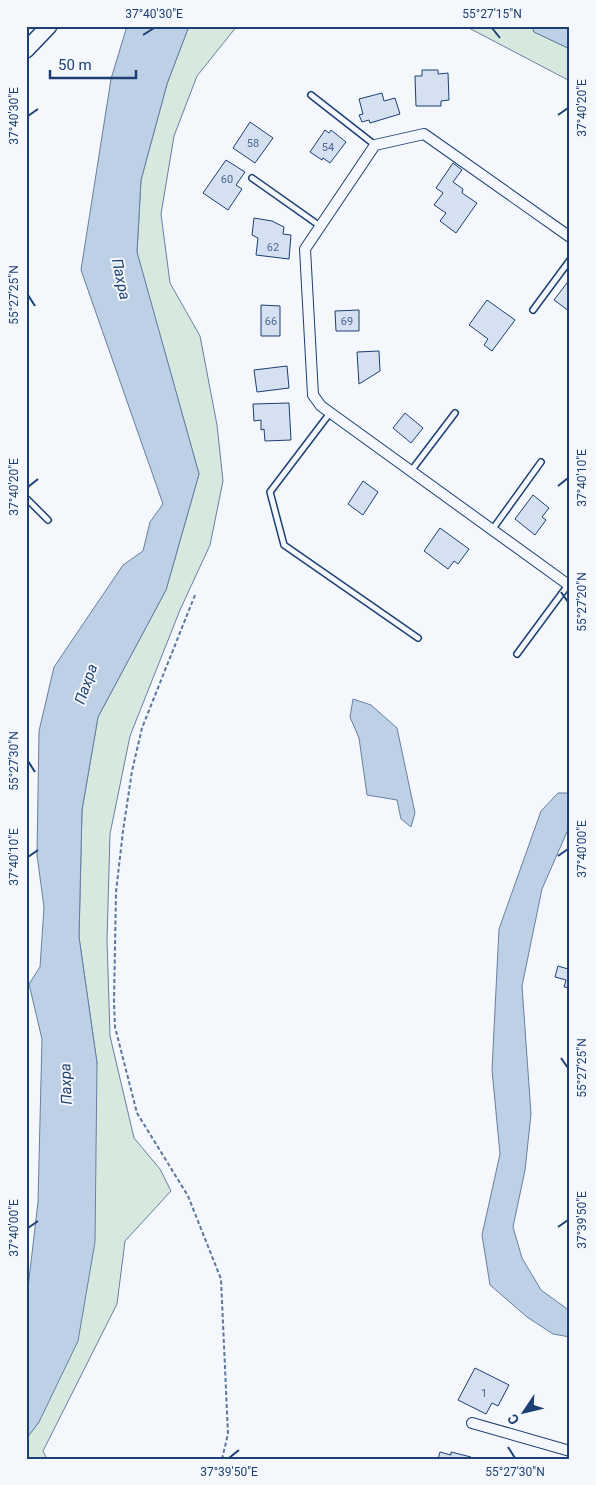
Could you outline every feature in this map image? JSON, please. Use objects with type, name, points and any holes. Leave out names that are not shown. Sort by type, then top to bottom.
[{"type":"main road","points":[[26,50],[49,26]]},
{"type":"street","points":[[569,584],[410,472],[321,406],[313,395],[305,249],[375,145],[424,134],[570,237]]},
{"type":"street","points":[[472,1423],[570,1450]]},
{"type":"lane","points":[[311,95],[375,145]]},
{"type":"lane","points":[[252,178],[320,226]]},
{"type":"lane","points":[[533,310],[570,260]]},
{"type":"lane","points":[[330,413],[270,492],[284,545],[418,638]]},
{"type":"lane","points":[[410,472],[455,414]]},
{"type":"lane","points":[[492,530],[542,462]]},
{"type":"lane","points":[[26,498],[48,520]]},
{"type":"lane","points":[[517,654],[569,584]]},
{"type":"path","points":[[195,595],[142,728],[132,771],[122,831],[116,892],[114,1002],[115,1027],[137,1113],[188,1196],[221,1279],[228,1434],[222,1459]]},
{"type":"shaded area","points":[[189,26],[237,26],[197,76],[174,136],[161,214],[170,283],[200,336],[217,425],[223,481],[210,545],[180,610],[130,736],[110,834],[107,940],[110,1036],[134,1138],[160,1169],[171,1191],[125,1241],[117,1304],[43,1451],[47,1459],[26,1459],[26,1439],[39,1422],[97,1063],[79,937],[82,810],[98,717],[166,590],[199,474],[137,253],[141,180],[167,84]]},
{"type":"shaded area","points":[[465,26],[532,26],[534,32],[570,49],[570,81]]},
{"type":"water","name":"Пахра","points":[[127,26],[189,26],[167,84],[141,180],[137,252],[199,474],[166,590],[98,717],[82,810],[79,937],[97,1063],[95,1242],[78,1341],[39,1422],[26,1439],[26,1305],[38,1202],[42,1039],[29,984],[40,967],[44,907],[37,855],[39,731],[54,667],[123,565],[143,551],[150,522],[163,504],[81,270],[111,79]]},
{"type":"water","points":[[532,26],[564,26],[570,30],[570,49],[534,32]]},
{"type":"water","points":[[353,699],[371,705],[397,728],[415,813],[411,827],[401,819],[397,800],[367,795],[359,738],[350,717]]},
{"type":"water","points":[[558,793],[570,793],[570,825],[542,889],[522,986],[531,1114],[525,1170],[513,1227],[522,1258],[541,1290],[570,1311],[570,1337],[553,1334],[527,1317],[490,1285],[482,1235],[500,1154],[492,1070],[499,929],[541,811]]},
{"type":"building","points":[[422,70],[438,70],[438,74],[448,73],[449,100],[441,101],[441,106],[416,106],[415,76],[422,76]]},
{"type":"building","points":[[382,93],[384,101],[395,98],[400,114],[370,123],[369,120],[362,122],[359,115],[363,114],[359,99]]},
{"type":"building","points":[[250,122],[273,138],[255,163],[233,148]]},
{"type":"building","points":[[325,130],[329,133],[331,130],[346,142],[330,163],[310,152]]},
{"type":"building","points":[[226,160],[245,172],[236,185],[242,189],[228,210],[203,193]]},
{"type":"building","points":[[453,163],[462,170],[453,182],[463,189],[462,193],[477,203],[456,233],[440,221],[446,213],[434,205],[443,193],[436,188]]},
{"type":"building","points":[[254,218],[272,221],[284,227],[283,234],[291,235],[289,259],[256,255],[258,238],[252,235]]},
{"type":"building","points":[[570,279],[570,316],[567,314],[569,311],[554,300]]},
{"type":"building","points":[[487,300],[515,320],[492,351],[484,345],[488,339],[469,325]]},
{"type":"building","points":[[261,305],[280,306],[280,336],[261,336]]},
{"type":"building","points":[[359,310],[359,331],[336,331],[335,311]]},
{"type":"building","points":[[379,351],[380,371],[359,384],[357,352]]},
{"type":"building","points":[[287,366],[289,388],[257,392],[254,370]]},
{"type":"building","points":[[289,403],[291,440],[265,441],[264,429],[261,430],[261,420],[254,421],[253,404]]},
{"type":"building","points":[[405,413],[423,428],[411,443],[393,428]]},
{"type":"building","points":[[363,481],[378,492],[363,515],[348,504]]},
{"type":"building","points":[[533,495],[549,508],[542,517],[546,520],[535,535],[515,519]]},
{"type":"building","points":[[440,528],[469,549],[458,564],[454,561],[448,569],[424,551]]},
{"type":"building","points":[[570,963],[570,988],[564,987],[566,980],[555,977],[558,966],[568,969]]},
{"type":"building","points":[[475,1368],[509,1385],[498,1406],[492,1403],[486,1414],[458,1400]]},
{"type":"building","points":[[440,1452],[451,1455],[451,1452],[471,1457],[471,1459],[438,1459]]}]
